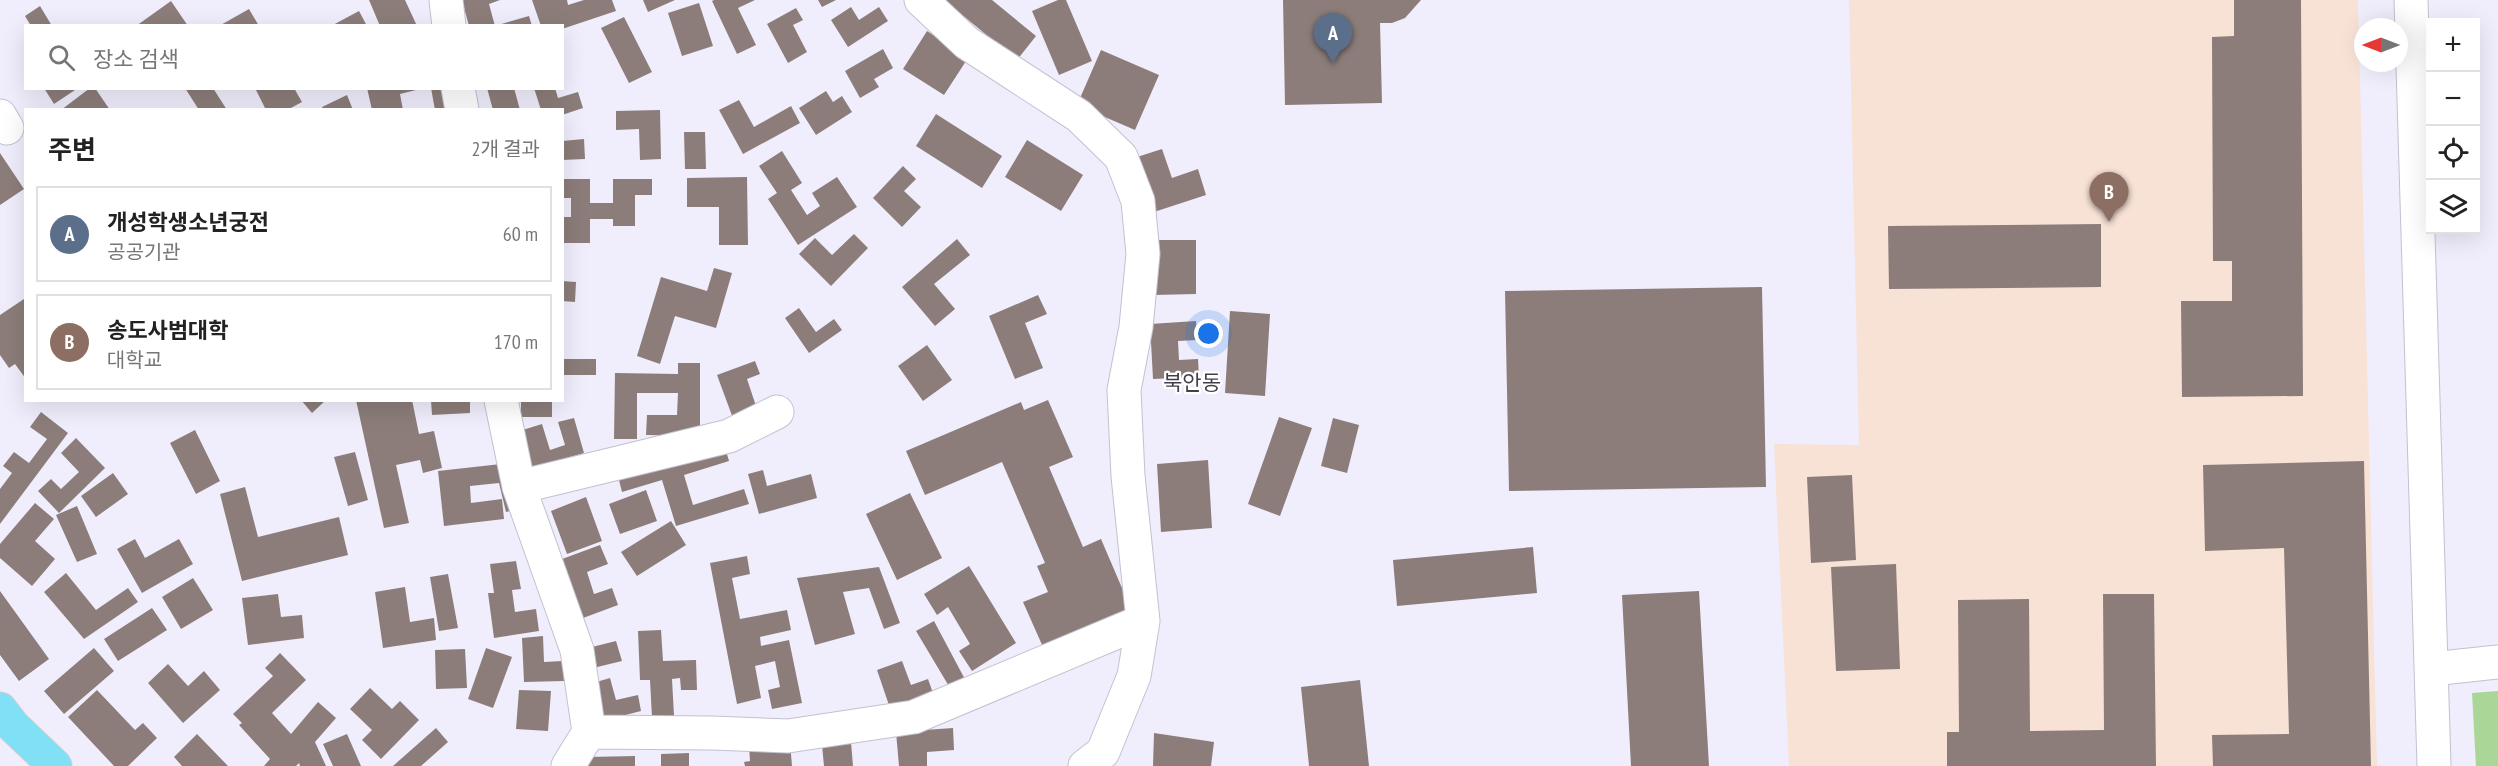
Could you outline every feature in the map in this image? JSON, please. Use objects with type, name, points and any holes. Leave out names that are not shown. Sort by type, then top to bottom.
[{"type":"main road","points":[[4,725],[55,766]]},
{"type":"street","points":[[446,0],[449,24]]},
{"type":"street","points":[[921,0],[967,43],[1079,116],[1121,157],[1138,201],[1143,254],[1136,327],[1124,390],[1128,476],[1143,621],[1134,676],[1104,752],[1084,766]]},
{"type":"street","points":[[2411,0],[2434,766]]},
{"type":"street","points":[[458,90],[462,108]]},
{"type":"street","points":[[501,402],[519,487],[577,650],[589,732],[568,766]]},
{"type":"street","points":[[519,487],[729,436],[777,412]]},
{"type":"street","points":[[589,732],[788,736],[914,717],[1143,621]]},
{"type":"street","points":[[2432,669],[2498,662]]},
{"type":"shaded area","points":[[1849,0],[2358,0],[2358,18],[2354,18],[2354,72],[2360,72],[2377,766],[1789,766],[1774,444],[1859,445]]},
{"type":"green space","points":[[2498,691],[2498,766],[2476,766],[2472,693]]},
{"type":"building","points":[[369,0],[405,0],[416,24],[379,24]]},
{"type":"building","points":[[462,0],[500,0],[489,4],[494,24],[468,24]]},
{"type":"building","points":[[532,0],[567,0],[568,5],[584,0],[612,0],[616,11],[564,28],[564,24],[540,24]]},
{"type":"building","points":[[643,0],[675,0],[648,12]]},
{"type":"building","points":[[755,0],[738,8],[756,45],[737,54],[712,1]]},
{"type":"building","points":[[818,0],[836,0],[822,7]]},
{"type":"building","points":[[944,0],[992,0],[1036,36],[1017,60]]},
{"type":"building","points":[[1058,0],[1066,0],[1092,61],[1059,75],[1032,11]]},
{"type":"building","points":[[1283,0],[1421,0],[1405,18],[1392,23],[1380,23],[1382,103],[1285,105]]},
{"type":"building","points":[[2234,0],[2301,0],[2303,396],[2182,397],[2181,301],[2232,301],[2232,261],[2213,261],[2212,37],[2234,36]]},
{"type":"building","points":[[171,1],[187,24],[139,24]]},
{"type":"building","points":[[699,3],[713,46],[682,56],[668,13]]},
{"type":"building","points":[[40,6],[51,24],[30,24],[25,16]]},
{"type":"building","points":[[851,7],[859,20],[879,7],[888,21],[848,47],[831,20]]},
{"type":"building","points":[[796,8],[803,20],[793,25],[807,52],[788,63],[767,24]]},
{"type":"building","points":[[249,9],[258,24],[223,24]]},
{"type":"building","points":[[359,11],[366,24],[335,24]]},
{"type":"building","points":[[529,16],[531,24],[501,24]]},
{"type":"building","points":[[624,17],[652,72],[629,83],[601,28]]},
{"type":"building","points":[[927,31],[968,58],[944,95],[903,69]]},
{"type":"building","points":[[883,49],[893,68],[874,79],[879,87],[860,98],[845,71]]},
{"type":"building","points":[[1101,50],[1159,75],[1135,130],[1077,105]]},
{"type":"building","points":[[45,90],[75,90],[54,104]]},
{"type":"building","points":[[87,90],[96,90],[109,108],[64,108]]},
{"type":"building","points":[[186,90],[214,90],[226,108],[198,108]]},
{"type":"building","points":[[256,90],[295,90],[302,102],[291,108],[265,108]]},
{"type":"building","points":[[367,90],[416,90],[400,94],[403,108],[372,108]]},
{"type":"building","points":[[431,90],[447,90],[452,108],[435,108]]},
{"type":"building","points":[[488,90],[515,90],[519,108],[492,108]]},
{"type":"building","points":[[535,90],[556,90],[558,98],[578,92],[583,108],[564,114],[564,108],[540,108]]},
{"type":"building","points":[[826,91],[833,102],[842,96],[852,112],[816,135],[799,108]]},
{"type":"building","points":[[347,95],[352,108],[322,108]]},
{"type":"building","points":[[739,100],[754,127],[791,106],[800,123],[743,154],[719,110]]},
{"type":"building","points":[[660,110],[661,159],[640,160],[639,129],[616,130],[616,111]]},
{"type":"building","points":[[936,114],[1002,156],[982,188],[916,146]]},
{"type":"building","points":[[684,132],[705,132],[706,169],[685,169]]},
{"type":"building","points":[[584,139],[585,159],[564,160],[564,141]]},
{"type":"building","points":[[1027,140],[1083,175],[1061,211],[1005,177]]},
{"type":"building","points":[[1162,149],[1172,178],[1198,169],[1206,195],[1154,212],[1137,157]]},
{"type":"building","points":[[782,151],[802,183],[791,190],[807,215],[820,206],[812,193],[837,177],[857,207],[798,245],[768,199],[777,193],[759,166]]},
{"type":"building","points":[[0,153],[24,189],[0,205]]},
{"type":"building","points":[[903,166],[916,179],[904,191],[921,207],[902,227],[873,198]]},
{"type":"building","points":[[747,177],[748,245],[719,245],[719,207],[687,207],[687,178]]},
{"type":"building","points":[[564,179],[590,179],[590,203],[613,203],[613,179],[652,179],[652,195],[635,195],[635,226],[613,226],[613,219],[590,219],[590,243],[564,243],[564,217],[571,217],[571,198],[564,198]]},
{"type":"building","points":[[2101,224],[2101,287],[1889,289],[1888,226]]},
{"type":"building","points":[[854,234],[868,248],[831,286],[799,254],[815,238],[832,255]]},
{"type":"building","points":[[957,239],[970,255],[934,284],[955,309],[935,326],[902,287]]},
{"type":"building","points":[[1153,240],[1196,240],[1196,294],[1154,295]]},
{"type":"building","points":[[714,268],[732,273],[716,328],[675,316],[660,364],[637,356],[661,277],[707,291]]},
{"type":"building","points":[[564,281],[576,282],[575,302],[564,301]]},
{"type":"building","points":[[1762,287],[1766,487],[1509,491],[1505,291]]},
{"type":"building","points":[[1038,295],[1047,314],[1025,323],[1043,368],[1015,379],[989,316]]},
{"type":"building","points":[[24,299],[24,376],[15,364],[9,368],[0,355],[0,315]]},
{"type":"building","points":[[799,308],[816,332],[834,319],[842,330],[809,353],[785,318]]},
{"type":"building","points":[[1230,311],[1270,314],[1265,396],[1225,393]]},
{"type":"building","points":[[1196,321],[1197,340],[1178,341],[1179,360],[1198,359],[1199,377],[1153,379],[1150,324]]},
{"type":"building","points":[[927,345],[952,380],[923,401],[898,366]]},
{"type":"building","points":[[564,359],[596,359],[596,375],[564,375]]},
{"type":"building","points":[[755,361],[760,374],[747,379],[758,412],[734,421],[717,375]]},
{"type":"building","points":[[678,363],[700,363],[700,436],[646,435],[647,415],[677,415],[678,393],[637,393],[637,439],[614,439],[615,373],[678,374]]},
{"type":"building","points":[[1048,400],[1073,457],[1049,467],[1083,547],[1101,539],[1131,609],[1043,647],[1023,602],[1048,592],[1037,566],[1045,563],[1002,462],[925,495],[906,451],[1021,402],[1024,410]]},
{"type":"building","points":[[303,402],[324,402],[312,413]]},
{"type":"building","points":[[356,402],[412,402],[419,434],[434,431],[442,468],[423,473],[420,460],[396,465],[409,523],[384,528]]},
{"type":"building","points":[[431,402],[470,402],[470,413],[432,415]]},
{"type":"building","points":[[521,402],[552,402],[552,417],[521,417]]},
{"type":"building","points":[[41,412],[68,433],[0,524],[0,489],[12,473],[3,466],[14,452],[29,463],[47,439],[30,427]]},
{"type":"building","points":[[1279,417],[1312,428],[1280,516],[1248,504]]},
{"type":"building","points":[[574,418],[584,453],[554,462],[529,476],[516,432],[542,424],[550,450],[565,445],[558,422]]},
{"type":"building","points":[[1333,418],[1359,425],[1347,473],[1321,466]]},
{"type":"building","points":[[195,430],[220,481],[196,494],[170,443]]},
{"type":"building","points":[[76,438],[105,468],[59,513],[38,491],[51,479],[61,489],[79,472],[61,453]]},
{"type":"building","points":[[724,444],[729,461],[684,475],[693,505],[744,489],[749,504],[676,526],[662,480],[622,492],[618,476]]},
{"type":"building","points":[[355,452],[368,500],[348,506],[334,457]]},
{"type":"building","points":[[1208,460],[1212,528],[1161,532],[1157,464]]},
{"type":"building","points":[[2364,461],[2371,766],[2213,766],[2212,735],[2289,734],[2284,548],[2205,551],[2203,465]]},
{"type":"building","points":[[510,463],[521,508],[506,512],[499,483],[470,486],[471,503],[502,499],[504,519],[444,526],[438,471]]},
{"type":"building","points":[[763,470],[767,486],[811,474],[817,498],[759,514],[748,474]]},
{"type":"building","points":[[113,473],[128,494],[96,517],[81,496]]},
{"type":"building","points":[[1852,475],[1856,560],[1811,563],[1807,477]]},
{"type":"building","points":[[245,487],[258,537],[339,517],[348,555],[242,581],[220,494]]},
{"type":"building","points":[[646,490],[657,521],[620,534],[609,504]]},
{"type":"building","points":[[910,493],[942,558],[897,580],[866,514]]},
{"type":"building","points":[[586,497],[602,541],[567,554],[551,511]]},
{"type":"building","points":[[35,503],[54,519],[35,541],[55,559],[32,586],[0,558],[0,544]]},
{"type":"building","points":[[77,506],[97,554],[77,562],[56,515]]},
{"type":"building","points":[[671,521],[686,545],[637,576],[621,552]]},
{"type":"building","points":[[135,539],[145,558],[179,539],[193,564],[142,593],[117,549]]},
{"type":"building","points":[[600,545],[608,564],[587,572],[594,594],[612,588],[618,605],[575,621],[554,562]]},
{"type":"building","points":[[1533,547],[1537,593],[1397,606],[1393,560]]},
{"type":"building","points":[[747,556],[750,574],[732,578],[740,619],[787,610],[791,630],[760,637],[761,646],[789,640],[802,703],[772,709],[768,690],[780,687],[775,661],[755,666],[761,698],[737,704],[710,563]]},
{"type":"building","points":[[516,561],[521,589],[512,590],[515,612],[536,609],[539,631],[494,638],[488,593],[494,593],[490,564]]},
{"type":"building","points":[[1896,564],[1900,669],[1836,671],[1831,567]]},
{"type":"building","points":[[969,566],[1016,643],[972,671],[959,651],[970,644],[948,607],[937,615],[924,594]]},
{"type":"building","points":[[879,567],[900,623],[884,629],[869,588],[843,592],[855,634],[815,645],[797,578]]},
{"type":"building","points":[[66,573],[96,610],[128,588],[138,602],[84,639],[44,592]]},
{"type":"building","points":[[448,574],[458,628],[439,631],[430,577]]},
{"type":"building","points":[[193,578],[213,610],[181,629],[162,597]]},
{"type":"building","points":[[405,587],[410,622],[434,618],[436,640],[383,648],[375,592]]},
{"type":"building","points":[[0,591],[49,659],[19,681],[0,655]]},
{"type":"building","points":[[1699,591],[1709,766],[1631,766],[1622,595]]},
{"type":"building","points":[[278,594],[281,617],[302,615],[304,638],[248,645],[242,598]]},
{"type":"building","points":[[2103,594],[2154,594],[2156,766],[1947,766],[1947,732],[1959,732],[1958,600],[2029,599],[2030,731],[2104,730]]},
{"type":"building","points":[[152,608],[167,630],[118,661],[104,639]]},
{"type":"building","points":[[934,621],[968,685],[953,693],[916,631]]},
{"type":"building","points":[[661,630],[663,661],[696,660],[697,690],[681,690],[680,678],[672,679],[674,716],[652,718],[650,680],[640,680],[638,631]]},
{"type":"building","points":[[543,636],[544,662],[563,661],[564,681],[524,682],[522,638]]},
{"type":"building","points":[[616,641],[622,661],[589,669],[584,649]]},
{"type":"building","points":[[94,648],[114,671],[64,714],[44,691]]},
{"type":"building","points":[[486,648],[512,657],[493,708],[468,699]]},
{"type":"building","points":[[465,649],[467,688],[436,689],[435,650]]},
{"type":"building","points":[[280,653],[306,680],[272,713],[291,734],[318,702],[336,718],[315,742],[326,766],[300,766],[299,763],[296,766],[264,766],[270,759],[239,725],[242,723],[233,714],[273,676],[265,668]]},
{"type":"building","points":[[902,661],[911,685],[928,679],[934,696],[891,711],[877,670]]},
{"type":"building","points":[[168,664],[188,686],[204,671],[220,690],[183,723],[148,683]]},
{"type":"building","points":[[610,678],[616,700],[638,695],[641,711],[602,721],[593,683]]},
{"type":"building","points":[[1360,680],[1369,766],[1309,766],[1301,687]]},
{"type":"building","points":[[370,688],[392,709],[400,701],[419,720],[381,759],[362,740],[372,730],[350,709]]},
{"type":"building","points":[[97,690],[135,730],[143,723],[157,738],[128,766],[114,766],[68,717]]},
{"type":"building","points":[[519,690],[551,691],[548,731],[516,729]]},
{"type":"building","points":[[436,728],[448,742],[421,766],[393,766]]},
{"type":"building","points":[[953,728],[954,750],[927,752],[927,766],[899,766],[896,732]]},
{"type":"building","points":[[1154,733],[1214,742],[1211,766],[1153,766]]},
{"type":"building","points":[[197,734],[228,766],[182,766],[174,757]]},
{"type":"building","points":[[347,734],[361,766],[333,766],[323,744]]},
{"type":"building","points":[[790,742],[792,766],[745,766],[744,762],[750,761],[749,746]]},
{"type":"building","points":[[851,742],[853,766],[824,766],[822,745]]},
{"type":"building","points":[[689,753],[689,766],[661,766],[661,754]]},
{"type":"building","points":[[635,756],[635,766],[588,766],[588,757]]},
{"type":"place","name":"개성학생소년궁전","points":[[1333,63]]},
{"type":"place","name":"송도사범대학","points":[[2109,222]]},
{"type":"district","name":"북안동","points":[[1192,382]]}]
